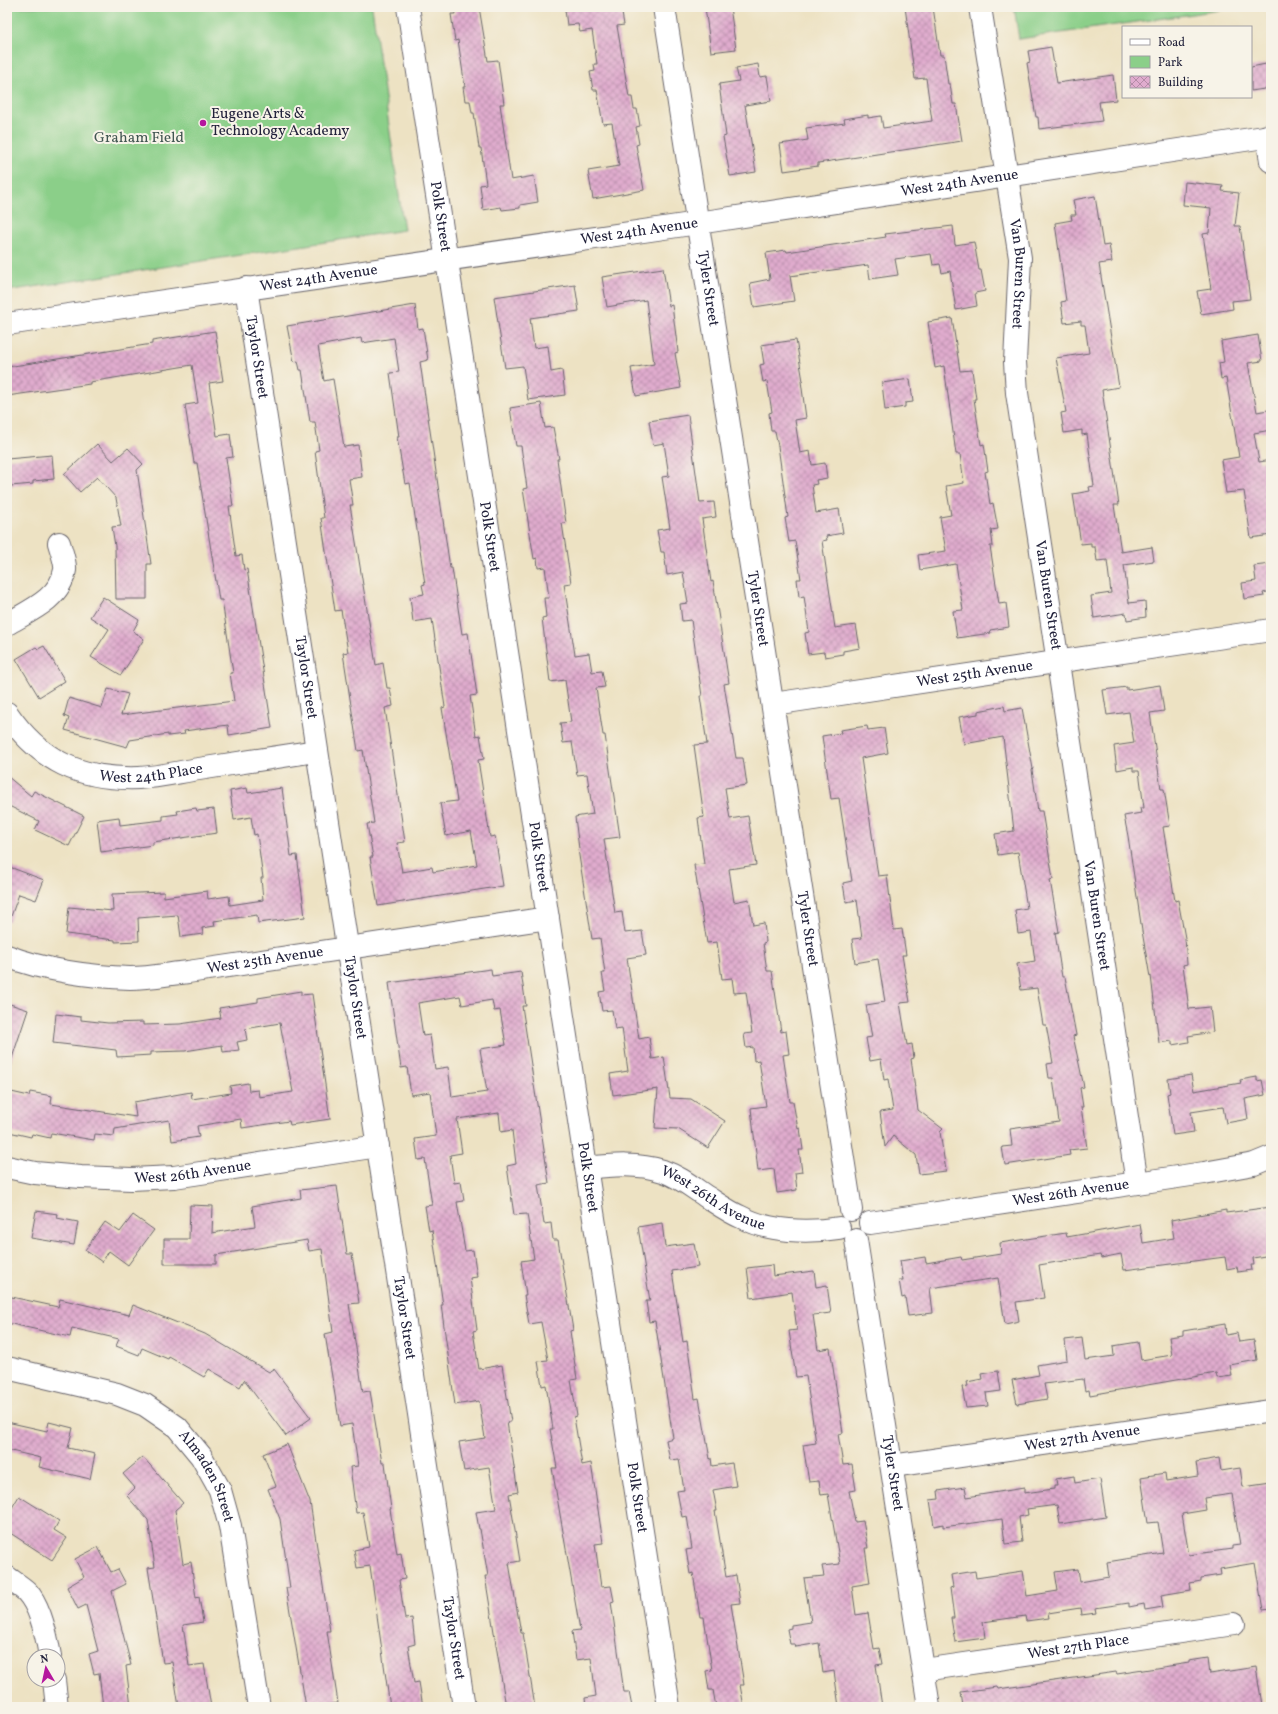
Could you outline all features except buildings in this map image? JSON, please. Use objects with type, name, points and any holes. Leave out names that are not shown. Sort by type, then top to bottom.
[{"type":"street","name":"Polk Street","points":[[408,7],[548,918],[588,1168],[669,1707]]},
{"type":"street","name":"Tyler Street","points":[[664,7],[851,1210]]},
{"type":"street","name":"Van Buren Street","points":[[980,7],[1020,258],[1015,362],[1017,393],[1137,1183]]},
{"type":"street","name":"West 24th Avenue","points":[[7,324],[698,223],[1269,136]]},
{"type":"street","points":[[1269,136],[1271,161]]},
{"type":"street","name":"Taylor Street","points":[[246,288],[464,1707]]},
{"type":"street","points":[[7,624],[36,607],[56,592],[65,570],[59,543]]},
{"type":"street","name":"West 25th Avenue","points":[[773,704],[1271,630]]},
{"type":"street","name":"West 24th Place","points":[[7,713],[17,727],[40,751],[66,767],[99,776],[139,778],[316,751]]},
{"type":"street","name":"West 25th Avenue","points":[[7,956],[21,962],[72,972],[131,978],[188,972],[548,918]]},
{"type":"street","name":"West 26th Avenue","points":[[7,1166],[34,1173],[81,1178],[131,1179],[174,1176],[378,1146]]},
{"type":"street","name":"West 26th Avenue","points":[[870,1223],[1254,1164],[1271,1157]]},
{"type":"street","name":"West 26th Avenue","points":[[588,1168],[619,1165],[641,1166],[662,1171],[683,1179],[706,1196],[741,1218],[765,1226],[791,1230],[839,1228]]},
{"type":"street","points":[[856,1209],[863,1212],[870,1223],[868,1233],[863,1238],[856,1240],[847,1239],[842,1235],[839,1228],[841,1217],[845,1212],[856,1209]]},
{"type":"street","name":"Tyler Street","points":[[856,1240],[929,1707]]},
{"type":"street","name":"Almaden Street","points":[[7,1368],[117,1394],[145,1405],[178,1427],[201,1456],[220,1490],[230,1526],[258,1707]]},
{"type":"street","name":"West 27th Avenue","points":[[892,1466],[1271,1410]]},
{"type":"street","points":[[7,1577],[28,1593],[41,1618],[49,1648]]},
{"type":"street","name":"West 27th Place","points":[[924,1670],[1234,1624]]},
{"type":"street","points":[[55,1688],[57,1707]]},
{"type":"green space","name":"Graham Field","points":[[7,7],[372,7],[404,230],[7,291]]},
{"type":"green space","points":[[1014,7],[1241,7],[1019,39]]},
{"type":"place","name":"Eugene Arts & Technology Academy","points":[[203,123]]}]
